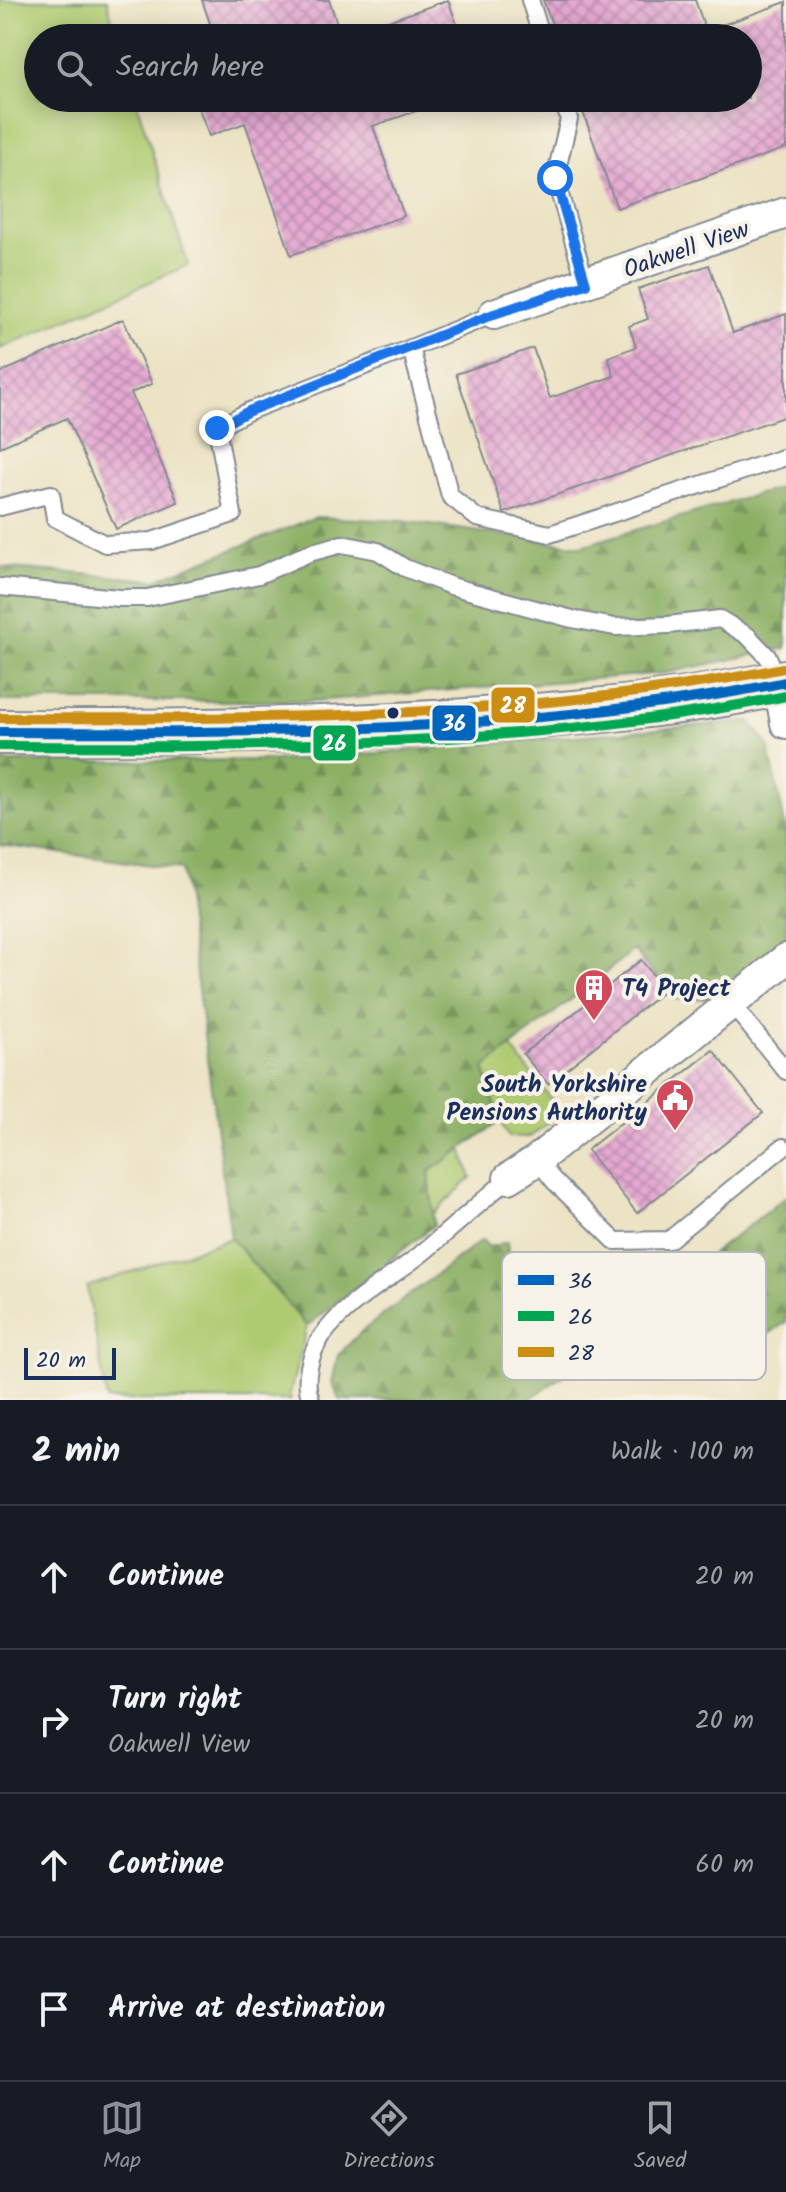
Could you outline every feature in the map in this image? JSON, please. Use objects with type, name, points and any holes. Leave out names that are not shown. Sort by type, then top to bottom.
[{"type":"highway","points":[[0,732],[141,733],[451,722],[607,711],[689,701],[784,696]]},
{"type":"street","name":"Oakwell View","points":[[494,314],[786,213]]},
{"type":"street","points":[[509,1178],[537,1160],[786,959]]},
{"type":"lane","points":[[530,0],[538,24]]},
{"type":"lane","points":[[567,112],[569,119],[555,178],[586,284]]},
{"type":"lane","points":[[0,507],[51,494],[55,518],[105,544],[152,541],[233,514],[217,428],[249,411],[494,314]]},
{"type":"lane","points":[[411,348],[450,496],[477,518],[550,534],[786,457]]},
{"type":"lane","points":[[0,587],[147,598],[259,575],[309,553],[342,544],[378,551],[405,568],[451,586],[572,619],[615,627],[720,619],[748,636],[768,657],[784,696]]},
{"type":"lane","points":[[731,1003],[786,1071]]},
{"type":"lane","points":[[537,1160],[615,1241],[669,1240],[783,1147]]},
{"type":"lane","points":[[311,1400],[307,1392],[309,1365],[320,1339],[339,1316],[421,1253],[509,1178]]},
{"type":"green space","points":[[0,0],[107,0],[113,24],[24,24],[24,112],[139,112],[188,265],[0,349]]},
{"type":"green space","points":[[786,486],[786,648],[667,673],[313,701],[0,701],[0,567],[155,580],[316,517],[402,521],[581,546]]},
{"type":"green space","points":[[750,721],[768,745],[786,829],[786,938],[710,998],[675,999],[634,950],[484,1068],[500,1121],[429,1172],[434,1225],[307,1326],[231,1238],[182,869],[0,845],[0,762],[295,760]]},
{"type":"green space","points":[[510,1046],[561,1112],[530,1137],[509,1137],[500,1121],[483,1068]]},
{"type":"green space","points":[[462,1149],[471,1178],[433,1214],[429,1172]]},
{"type":"green space","points":[[786,1197],[786,1322],[766,1336],[766,1252],[714,1252]]},
{"type":"green space","points":[[231,1238],[307,1326],[289,1397],[291,1400],[107,1400],[87,1287]]},
{"type":"green space","points":[[482,1240],[489,1247],[507,1242],[508,1252],[502,1252],[502,1380],[557,1380],[528,1400],[340,1400],[332,1383],[338,1355],[362,1331]]},
{"type":"building","points":[[202,0],[329,0],[337,24],[210,24]]},
{"type":"building","points":[[448,0],[457,24],[380,24]]},
{"type":"building","points":[[543,0],[695,0],[704,24],[552,24]]},
{"type":"building","points":[[786,2],[786,148],[617,208],[583,112],[762,112],[762,24],[725,24]]},
{"type":"building","points":[[200,112],[413,112],[373,126],[404,216],[291,255],[245,123],[209,136]]},
{"type":"building","points":[[709,265],[733,333],[786,314],[786,416],[504,513],[456,374],[533,348],[550,398],[614,376],[608,357],[636,347],[629,326],[648,319],[638,289]]},
{"type":"building","points":[[123,319],[152,384],[131,393],[178,502],[116,529],[67,418],[0,447],[0,373]]},
{"type":"building","name":"T4 Project","points":[[641,960],[665,990],[548,1084],[523,1054]]},
{"type":"building","name":"South Yorkshire Pensions Authority","points":[[713,1050],[763,1113],[637,1213],[587,1150]]},
{"type":"transit line","name":"28","points":[[0,718],[294,716],[491,707],[590,698],[783,668]]},
{"type":"transit line","name":"36","points":[[0,732],[295,730],[493,721],[592,712],[786,682]]},
{"type":"transit line","name":"26","points":[[0,746],[296,744],[494,735],[690,713],[786,696]]},
{"type":"place","name":"T4 Project","points":[[594,1022]]},
{"type":"place","name":"South Yorkshire Pensions Authority","points":[[675,1132]]},
{"type":"route","points":[[217,428],[249,411],[494,314],[586,284],[555,178]]}]
